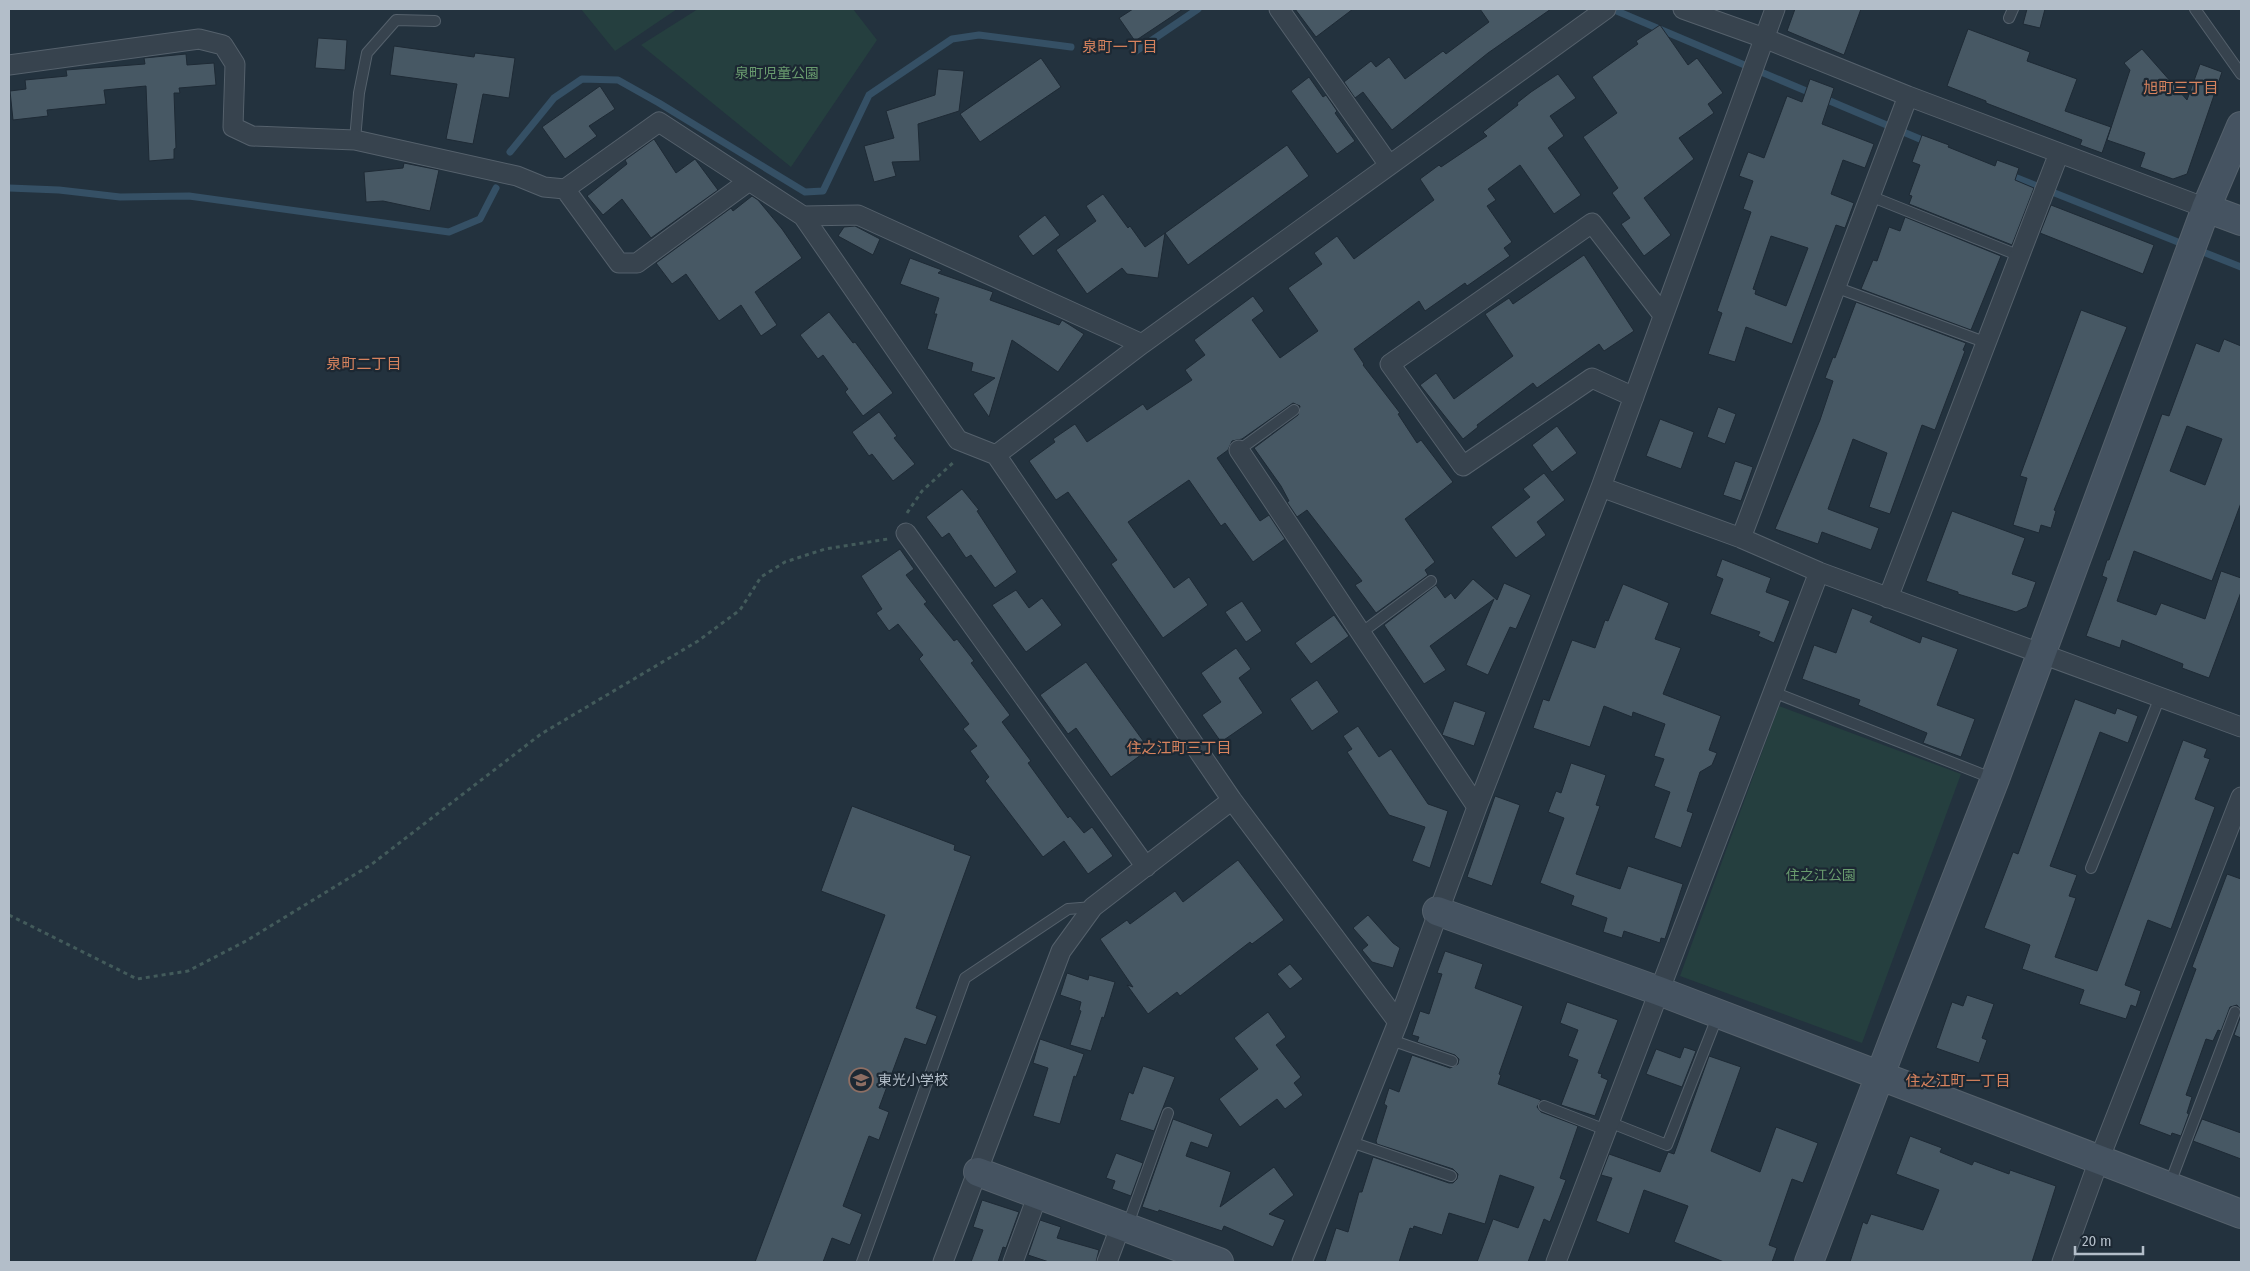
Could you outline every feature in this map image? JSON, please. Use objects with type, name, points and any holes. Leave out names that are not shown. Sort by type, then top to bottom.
[{"type":"street","points":[[1279,9],[1389,165]]},
{"type":"street","points":[[996,455],[1142,344],[1606,9]]},
{"type":"street","points":[[1683,9],[1764,38],[1908,96],[2241,221]]},
{"type":"street","points":[[1302,1262],[1398,1022],[1477,807],[1601,486],[1775,9]]},
{"type":"street","points":[[9,65],[199,39],[224,45],[235,64],[233,127],[252,136],[355,140],[516,176],[544,187],[565,189],[659,122],[803,216],[958,440],[996,455],[1232,800],[1398,1022]]},
{"type":"street","points":[[1741,538],[1908,96]]},
{"type":"street","points":[[1810,1262],[1995,779],[2206,208],[2241,126]]},
{"type":"street","points":[[1888,598],[2060,153]]},
{"type":"street","points":[[565,189],[619,263],[637,263],[749,181]]},
{"type":"street","points":[[803,216],[858,215],[1142,344]]},
{"type":"street","points":[[1634,397],[1592,378],[1463,466],[1390,364],[1592,223],[1663,315]]},
{"type":"street","points":[[1239,450],[1477,807]]},
{"type":"street","points":[[1601,486],[1741,538],[1819,572],[1888,598],[2241,727]]},
{"type":"street","points":[[906,533],[1146,867]]},
{"type":"street","points":[[1556,1262],[1819,572]]},
{"type":"street","points":[[2062,1262],[2098,1160],[2241,797]]},
{"type":"street","points":[[943,1262],[1061,951],[1093,907],[1232,800]]},
{"type":"street","points":[[1438,911],[1718,1014],[2241,1214]]},
{"type":"street","points":[[978,1172],[1219,1262]]},
{"type":"street","points":[[1012,1262],[1038,1194]]},
{"type":"street","points":[[1107,1262],[1124,1226]]},
{"type":"lane","points":[[2196,9],[2241,74]]},
{"type":"lane","points":[[355,140],[359,94],[368,53],[396,20],[435,21]]},
{"type":"lane","points":[[1870,196],[2020,256]]},
{"type":"lane","points":[[1835,287],[1987,343]]},
{"type":"lane","points":[[1239,450],[1294,410]]},
{"type":"lane","points":[[1361,633],[1432,580]]},
{"type":"lane","points":[[1773,692],[1995,779]]},
{"type":"lane","points":[[2091,868],[2160,697]]},
{"type":"lane","points":[[862,1262],[965,978],[1068,909],[1093,907]]},
{"type":"lane","points":[[2169,1186],[2235,1012]]},
{"type":"lane","points":[[1544,1106],[1667,1145],[1718,1014]]},
{"type":"lane","points":[[1391,1040],[1452,1062]]},
{"type":"lane","points":[[1124,1226],[1168,1113]]},
{"type":"lane","points":[[1350,1142],[1451,1176]]},
{"type":"path","points":[[9,915],[137,979],[188,971],[246,941],[372,864],[541,734],[698,642],[740,610],[761,577],[785,562],[825,549],[884,541],[906,533],[906,515],[922,491],[958,458],[977,447]]},
{"type":"green space","points":[[581,9],[677,9],[615,51]]},
{"type":"green space","name":"泉町児童公園","points":[[698,9],[853,9],[877,40],[791,167],[641,45]]},
{"type":"green space","name":"住之江公園","points":[[1779,706],[1961,774],[1862,1043],[1680,976]]},
{"type":"building","points":[[1133,9],[1183,9],[1135,41],[1119,18]]},
{"type":"building","points":[[1295,9],[1353,9],[1316,37]]},
{"type":"building","points":[[1480,9],[1551,9],[1488,53],[1392,130],[1363,92],[1355,98],[1344,82],[1371,61],[1376,67],[1389,57],[1405,79],[1443,51],[1446,54],[1489,22]]},
{"type":"building","points":[[1795,9],[1861,9],[1844,55],[1787,31]]},
{"type":"building","points":[[2027,9],[2045,9],[2040,28],[2023,24]]},
{"type":"building","points":[[1660,25],[1688,65],[1697,58],[1723,93],[1708,104],[1714,113],[1679,138],[1694,159],[1644,198],[1671,235],[1644,256],[1621,224],[1630,218],[1612,193],[1618,188],[1583,137],[1617,113],[1592,77],[1638,44],[1636,41]]},
{"type":"building","points":[[1968,29],[2030,52],[2027,61],[2077,79],[2065,111],[2111,127],[2102,153],[2080,145],[2082,140],[1947,86]]},
{"type":"building","points":[[318,38],[347,40],[345,70],[315,68]]},
{"type":"building","points":[[394,46],[474,57],[475,53],[515,58],[509,98],[483,94],[473,144],[446,139],[457,84],[390,75]]},
{"type":"building","points":[[2142,49],[2187,100],[2200,64],[2222,72],[2187,174],[2173,179],[2140,167],[2145,153],[2107,140],[2130,70],[2124,63]]},
{"type":"building","points":[[186,54],[187,65],[214,63],[216,85],[179,88],[180,93],[174,93],[176,148],[174,149],[174,159],[149,161],[146,86],[104,90],[106,104],[47,110],[48,116],[13,120],[10,91],[26,89],[25,80],[67,76],[66,70],[145,64],[144,58]]},
{"type":"building","points":[[1041,58],[1061,87],[980,142],[960,114]]},
{"type":"building","points":[[938,69],[964,71],[959,111],[918,124],[920,161],[892,162],[896,176],[874,182],[864,146],[894,138],[886,111],[935,95]]},
{"type":"building","points":[[1558,74],[1576,98],[1550,116],[1564,136],[1548,148],[1581,195],[1554,214],[1520,165],[1488,189],[1496,200],[1487,206],[1512,242],[1504,248],[1510,256],[1467,286],[1465,283],[1425,311],[1419,301],[1354,349],[1363,365],[1400,413],[1398,414],[1417,443],[1421,440],[1453,482],[1405,519],[1435,562],[1425,570],[1428,575],[1376,613],[1355,585],[1362,581],[1307,510],[1297,517],[1287,502],[1289,501],[1281,486],[1254,448],[1298,415],[1300,406],[1293,403],[1242,439],[1232,441],[1228,450],[1217,458],[1260,521],[1269,515],[1285,539],[1253,562],[1225,523],[1221,526],[1189,480],[1128,522],[1174,588],[1189,577],[1208,605],[1163,638],[1111,564],[1117,560],[1068,492],[1056,500],[1029,461],[1055,442],[1053,439],[1075,424],[1087,442],[1143,404],[1147,410],[1192,380],[1185,370],[1205,355],[1194,340],[1253,296],[1264,311],[1252,320],[1280,358],[1318,331],[1288,288],[1322,264],[1314,253],[1337,236],[1354,259],[1434,200],[1420,179],[1439,165],[1441,167],[1487,136],[1483,132],[1518,105],[1517,103],[1531,92]]},
{"type":"building","points":[[1309,77],[1323,97],[1326,95],[1337,111],[1335,113],[1355,141],[1337,154],[1291,91]]},
{"type":"building","points":[[1810,79],[1834,88],[1822,124],[1874,144],[1865,168],[1843,160],[1831,194],[1854,203],[1845,228],[1836,225],[1792,344],[1746,327],[1735,362],[1708,354],[1722,313],[1717,311],[1751,212],[1743,209],[1753,181],[1739,176],[1748,152],[1764,158],[1787,96],[1802,102]],"holes":[[[1771,236],[1808,248],[1786,306],[1755,294],[1756,290],[1753,289]]]},
{"type":"building","points":[[600,86],[615,109],[589,126],[597,136],[565,159],[542,127]]},
{"type":"building","points":[[1922,135],[1995,166],[1997,160],[2019,168],[2015,180],[2034,188],[2012,245],[1909,204],[1912,196],[1909,195],[1920,165],[1912,162]]},
{"type":"building","points":[[654,139],[676,173],[695,159],[718,190],[651,238],[622,199],[603,215],[587,196],[627,164],[625,160]]},
{"type":"building","points":[[1287,145],[1309,176],[1188,265],[1165,233]]},
{"type":"building","points":[[404,163],[439,170],[430,211],[383,201],[366,202],[364,172],[403,168]]},
{"type":"building","points":[[1103,194],[1128,228],[1130,226],[1145,247],[1165,233],[1158,278],[1127,274],[1122,268],[1087,294],[1056,250],[1096,221],[1086,206]]},
{"type":"building","points":[[752,196],[758,200],[782,229],[802,258],[755,292],[777,325],[761,336],[741,305],[719,321],[686,274],[672,284],[656,263],[731,208],[733,211]]},
{"type":"building","points":[[2051,205],[2154,245],[2143,274],[2040,233]]},
{"type":"building","points":[[1045,215],[1060,235],[1033,256],[1018,236]]},
{"type":"building","points":[[1905,217],[2001,256],[1971,330],[1861,289],[1873,260],[1877,261],[1889,227],[1900,231]]},
{"type":"building","points":[[855,226],[880,239],[873,255],[838,236],[844,227]]},
{"type":"building","points":[[1584,255],[1634,331],[1604,351],[1599,344],[1537,388],[1533,383],[1477,425],[1478,427],[1463,439],[1420,385],[1436,373],[1454,399],[1513,356],[1485,314],[1509,298],[1513,304]]},
{"type":"building","points":[[910,258],[942,270],[938,273],[993,292],[990,300],[1059,325],[1062,320],[1084,334],[1058,372],[1012,340],[989,417],[973,394],[995,378],[971,371],[973,363],[927,349],[937,314],[934,314],[939,298],[900,284]]},
{"type":"building","points":[[1856,302],[1966,343],[1963,350],[1965,351],[1935,430],[1922,425],[1890,514],[1869,507],[1887,453],[1853,439],[1828,509],[1879,528],[1871,550],[1822,532],[1818,544],[1775,529],[1820,420],[1833,381],[1825,378],[1833,357],[1835,358]]},
{"type":"building","points":[[2081,310],[2127,327],[2054,510],[2056,511],[2051,528],[2041,525],[2039,533],[2013,525],[2027,478],[2020,476]]},
{"type":"building","points":[[829,312],[853,343],[855,342],[893,393],[863,416],[845,392],[848,389],[823,355],[818,359],[800,335]]},
{"type":"building","points":[[2224,339],[2241,346],[2241,503],[2212,581],[2134,551],[2117,601],[2156,615],[2161,603],[2205,619],[2221,571],[2241,578],[2241,592],[2209,678],[2182,668],[2183,664],[2122,640],[2120,648],[2086,636],[2107,578],[2102,576],[2107,560],[2109,560],[2162,414],[2169,416],[2196,343],[2219,352]],"holes":[[[2187,426],[2222,439],[2205,485],[2170,471]]]},
{"type":"building","points":[[1718,407],[1736,414],[1725,444],[1707,437]]},
{"type":"building","points":[[879,412],[897,436],[894,438],[915,464],[893,481],[872,454],[869,456],[852,432]]},
{"type":"building","points":[[1660,419],[1694,432],[1681,469],[1646,456]]},
{"type":"building","points":[[1557,426],[1577,453],[1552,472],[1532,445]]},
{"type":"building","points":[[1735,461],[1753,467],[1741,501],[1723,495]]},
{"type":"building","points":[[1544,473],[1565,500],[1537,522],[1546,535],[1516,558],[1491,527],[1530,497],[1523,489]]},
{"type":"building","points":[[962,489],[979,510],[977,511],[1017,572],[995,588],[971,555],[966,558],[949,533],[942,538],[926,517]]},
{"type":"building","points":[[1952,511],[2025,538],[2012,574],[2036,582],[2027,607],[2016,612],[1958,594],[1958,592],[1926,581]]},
{"type":"building","points":[[900,549],[914,569],[906,575],[927,602],[924,604],[954,641],[957,639],[974,661],[971,663],[1010,715],[1002,722],[1031,761],[1028,763],[1068,818],[1070,816],[1084,833],[1092,827],[1113,856],[1088,874],[1064,841],[1043,857],[985,781],[989,777],[970,751],[977,746],[963,729],[969,724],[919,659],[923,655],[898,624],[889,631],[876,613],[882,609],[861,576]]},
{"type":"building","points":[[1722,559],[1771,578],[1766,592],[1790,601],[1774,643],[1758,636],[1760,632],[1710,614],[1723,579],[1716,576]]},
{"type":"building","points":[[1473,579],[1497,600],[1504,583],[1531,595],[1516,629],[1510,627],[1488,675],[1466,665],[1494,599],[1430,646],[1446,670],[1424,684],[1384,625],[1436,585],[1445,598],[1451,593],[1455,599]]},
{"type":"building","points":[[1623,584],[1669,603],[1655,639],[1681,648],[1663,694],[1721,716],[1709,750],[1717,753],[1712,765],[1700,772],[1687,811],[1693,813],[1681,848],[1654,838],[1670,792],[1654,786],[1664,759],[1654,756],[1665,724],[1633,712],[1632,717],[1604,706],[1590,747],[1533,728],[1543,699],[1549,701],[1572,640],[1595,648],[1605,620],[1608,621]]},
{"type":"building","points":[[1016,590],[1029,608],[1042,598],[1062,625],[1026,652],[992,605]]},
{"type":"building","points":[[1242,601],[1262,631],[1246,642],[1225,612]]},
{"type":"building","points":[[1852,608],[1873,616],[1870,622],[1920,643],[1922,636],[1958,649],[1937,705],[1975,719],[1961,757],[1923,743],[1927,733],[1858,705],[1860,700],[1802,679],[1814,645],[1836,653]]},
{"type":"building","points":[[1334,615],[1349,636],[1311,664],[1295,643]]},
{"type":"building","points":[[1236,648],[1251,669],[1239,678],[1263,713],[1221,742],[1202,715],[1221,702],[1201,673]]},
{"type":"building","points":[[1086,662],[1149,749],[1111,777],[1076,728],[1068,734],[1040,695]]},
{"type":"building","points":[[1317,680],[1339,712],[1312,731],[1290,699]]},
{"type":"building","points":[[2075,699],[2115,714],[2117,708],[2138,716],[2128,743],[2100,732],[2050,866],[2077,875],[2069,896],[2076,898],[2055,957],[2097,971],[2183,740],[2207,749],[2204,757],[2210,759],[2195,799],[2215,807],[2171,929],[2148,920],[2125,985],[2141,991],[2136,1007],[2131,1005],[2126,1019],[2079,1004],[2084,990],[2022,969],[2030,945],[1984,928],[2013,852],[2018,854]]},
{"type":"building","points":[[1454,701],[1486,712],[1474,746],[1442,735]]},
{"type":"building","points":[[1358,726],[1379,757],[1391,749],[1428,804],[1448,811],[1430,868],[1412,861],[1425,827],[1389,815],[1347,752],[1352,749],[1343,736]]},
{"type":"building","points":[[1571,763],[1606,775],[1596,805],[1600,806],[1576,874],[1620,889],[1628,866],[1683,884],[1665,939],[1661,938],[1660,943],[1624,931],[1622,938],[1603,932],[1607,918],[1571,905],[1574,896],[1540,883],[1564,818],[1548,812],[1556,791],[1561,793]]},
{"type":"building","points":[[1495,796],[1520,805],[1492,886],[1467,877]]},
{"type":"building","points":[[852,806],[955,845],[954,850],[971,856],[916,1008],[937,1016],[926,1045],[905,1038],[879,1108],[889,1112],[879,1140],[869,1136],[843,1206],[862,1214],[850,1245],[832,1238],[823,1262],[755,1262],[885,915],[821,891]]},
{"type":"building","points":[[1238,860],[1284,920],[1252,944],[1250,942],[1180,996],[1177,992],[1148,1014],[1127,985],[1133,987],[1100,939],[1127,920],[1130,924],[1175,891],[1183,902]]},
{"type":"building","points":[[2227,874],[2241,879],[2241,1010],[2237,1005],[2230,1007],[2221,1031],[2218,1030],[2213,1041],[2206,1039],[2186,1095],[2192,1097],[2187,1113],[2189,1114],[2181,1136],[2172,1133],[2171,1136],[2139,1124],[2196,969],[2192,967]]},
{"type":"building","points":[[1368,915],[1393,943],[1400,948],[1393,968],[1372,962],[1362,950],[1368,945],[1353,928]]},
{"type":"building","points":[[1445,951],[1483,964],[1475,988],[1523,1006],[1499,1074],[1501,1075],[1498,1084],[1541,1100],[1537,1107],[1541,1112],[1578,1126],[1560,1178],[1566,1180],[1550,1222],[1544,1219],[1528,1262],[1477,1262],[1493,1219],[1518,1228],[1534,1187],[1500,1175],[1485,1224],[1449,1213],[1442,1235],[1414,1226],[1413,1229],[1410,1228],[1399,1262],[1325,1262],[1336,1228],[1348,1232],[1359,1192],[1362,1192],[1373,1157],[1449,1183],[1453,1183],[1457,1179],[1458,1174],[1453,1169],[1377,1144],[1376,1141],[1387,1106],[1384,1104],[1389,1088],[1399,1092],[1412,1055],[1450,1068],[1458,1064],[1459,1059],[1455,1055],[1417,1042],[1419,1037],[1412,1035],[1420,1011],[1429,1014],[1442,974],[1437,973]]},
{"type":"building","points":[[1290,964],[1303,979],[1290,989],[1277,974]]},
{"type":"building","points":[[1067,973],[1088,980],[1089,975],[1115,982],[1091,1051],[1070,1045],[1081,1011],[1079,1010],[1081,1002],[1060,995]]},
{"type":"building","points":[[1967,995],[1994,1004],[1982,1038],[1987,1040],[1979,1063],[1936,1048],[1952,1002],[1963,1006]]},
{"type":"building","points":[[1567,1002],[1618,1020],[1598,1073],[1602,1074],[1601,1077],[1608,1080],[1595,1116],[1561,1105],[1578,1060],[1568,1056],[1578,1030],[1560,1023]]},
{"type":"building","points":[[1268,1012],[1286,1037],[1276,1045],[1301,1077],[1294,1083],[1303,1095],[1285,1109],[1277,1099],[1240,1127],[1219,1099],[1258,1069],[1234,1038]]},
{"type":"building","points":[[2241,1015],[2241,1038],[2234,1035]]},
{"type":"building","points":[[1040,1039],[1084,1054],[1076,1077],[1074,1076],[1060,1124],[1033,1116],[1048,1068],[1033,1063]]},
{"type":"building","points":[[1684,1047],[1696,1051],[1682,1087],[1646,1074],[1656,1049],[1680,1058]]},
{"type":"building","points":[[1709,1056],[1741,1067],[1711,1151],[1760,1172],[1776,1127],[1818,1143],[1803,1183],[1792,1179],[1769,1245],[1777,1248],[1772,1262],[1724,1262],[1674,1242],[1688,1206],[1644,1190],[1629,1234],[1596,1221],[1612,1178],[1601,1175],[1609,1154],[1660,1172],[1668,1152],[1674,1154]]},
{"type":"building","points":[[1143,1066],[1175,1077],[1154,1131],[1120,1120],[1129,1092],[1133,1094]]},
{"type":"building","points":[[1173,1119],[1213,1134],[1208,1148],[1191,1142],[1186,1156],[1231,1172],[1220,1207],[1274,1167],[1294,1195],[1269,1214],[1285,1220],[1273,1247],[1224,1226],[1222,1231],[1159,1210],[1158,1212],[1142,1207]]},
{"type":"building","points":[[2202,1119],[2241,1133],[2241,1159],[2193,1141]]},
{"type":"building","points":[[1910,1136],[1942,1148],[1940,1152],[1972,1165],[1974,1161],[2009,1174],[2010,1170],[2056,1186],[2032,1262],[1850,1262],[1863,1222],[1867,1224],[1871,1214],[1923,1230],[1939,1190],[1896,1174]]},
{"type":"building","points":[[1116,1153],[1143,1163],[1131,1196],[1112,1189],[1115,1181],[1106,1178]]},
{"type":"building","points":[[982,1200],[1019,1212],[1006,1248],[1003,1247],[998,1262],[971,1262],[983,1230],[973,1227]]},
{"type":"building","points":[[1040,1220],[1061,1227],[1057,1238],[1099,1250],[1096,1262],[1049,1262],[1028,1255]]},
{"type":"waterway","points":[[1136,51],[1198,9]]},
{"type":"waterway","points":[[1612,9],[1927,142]]},
{"type":"waterway","points":[[510,152],[554,98],[582,79],[618,80],[805,192],[823,191],[869,95],[952,39],[979,35],[1071,47]]},
{"type":"waterway","points":[[2007,174],[2188,246]]},
{"type":"waterway","points":[[9,188],[59,190],[120,197],[189,196],[449,232],[480,219],[496,188]]},
{"type":"waterway","points":[[2198,250],[2241,267]]},
{"type":"place","name":"東光小学校","points":[[861,1080]]},
{"type":"district","name":"泉町一丁目","points":[[1120,47]]},
{"type":"district","name":"旭町三丁目","points":[[2181,88]]},
{"type":"district","name":"泉町二丁目","points":[[364,364]]},
{"type":"district","name":"住之江町三丁目","points":[[1179,748]]},
{"type":"district","name":"住之江町一丁目","points":[[1958,1081]]}]
